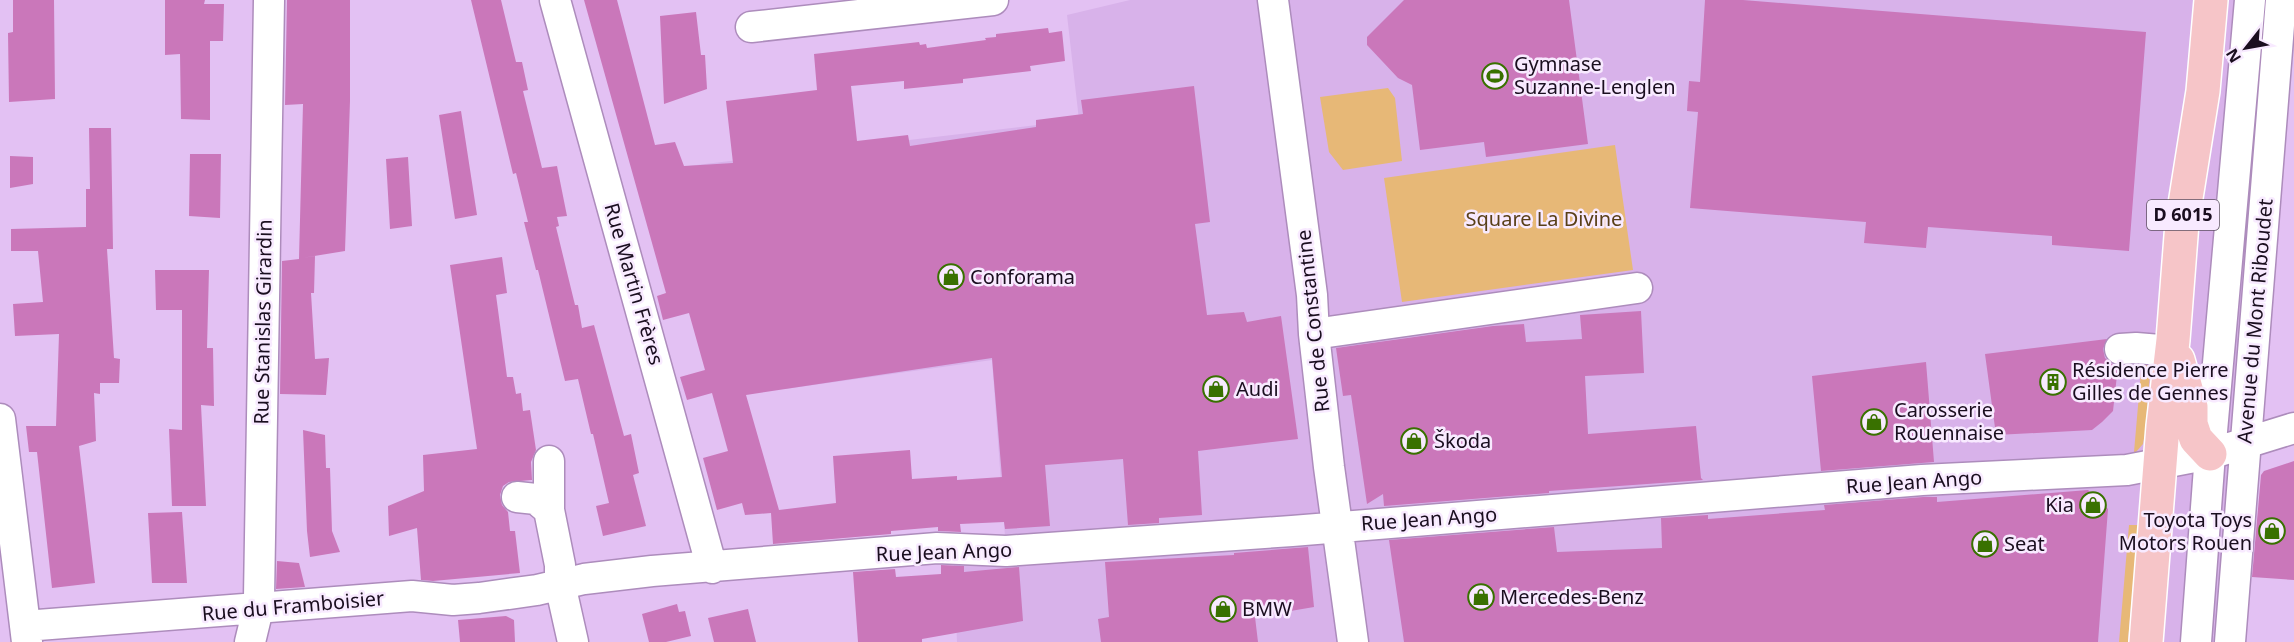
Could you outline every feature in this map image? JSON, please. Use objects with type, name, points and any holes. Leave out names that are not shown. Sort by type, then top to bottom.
[{"type":"main road","name":"D 6015","points":[[2146,642],[2182,223],[2202,91],[2211,0]]},
{"type":"main road","name":"D 6015","points":[[2173,346],[2191,407],[2191,424],[2196,439],[2210,454]]},
{"type":"street","name":"Rue Stanislas Girardin","points":[[250,642],[258,609],[269,0]]},
{"type":"street","name":"Rue Martin Frères","points":[[555,0],[712,568]]},
{"type":"street","points":[[751,27],[933,4],[993,0]]},
{"type":"street","name":"Rue de Constantine","points":[[1273,0],[1312,295],[1314,334],[1329,467],[1339,526],[1353,642]]},
{"type":"street","points":[[2196,642],[2210,454],[2250,0]]},
{"type":"street","name":"Avenue du Mont Riboudet","points":[[2230,642],[2281,0]]},
{"type":"street","points":[[1314,334],[1637,288]]},
{"type":"street","points":[[2120,349],[2173,346]]},
{"type":"street","points":[[0,419],[26,634]]},
{"type":"street","name":"Rue Jean Ango","points":[[560,584],[652,571],[712,568],[937,548],[1006,551],[1292,531],[1922,480],[2104,471],[2160,465],[2210,454],[2294,428]]},
{"type":"street","points":[[549,461],[549,510],[560,565],[560,584],[573,642]]},
{"type":"street","points":[[518,497],[536,499],[549,510]]},
{"type":"street","name":"Rue du Framboisier","points":[[26,634],[258,609],[412,596],[462,599],[537,590],[560,584]]},
{"type":"shaded area","points":[[1130,0],[2281,0],[2230,642],[957,642],[953,550],[1006,550],[992,360],[785,389],[688,166],[1079,120],[1067,15]]},
{"type":"green space","points":[[1388,88],[1395,98],[1402,161],[1343,170],[1329,152],[1320,97]]},
{"type":"green space","name":"Square La Divine","points":[[1615,145],[1633,270],[1402,302],[1384,178]]},
{"type":"green space","points":[[2142,360],[2151,361],[2145,434],[2143,444],[2134,452]]},
{"type":"green space","points":[[2129,525],[2138,525],[2128,642],[2119,642]]},
{"type":"building","points":[[13,0],[54,0],[55,99],[9,102],[8,33],[13,32]]},
{"type":"building","points":[[165,0],[205,0],[204,4],[224,4],[223,41],[210,41],[210,120],[181,119],[180,54],[165,55]]},
{"type":"building","points":[[287,0],[350,0],[350,101],[345,251],[302,258],[315,256],[314,293],[311,293],[315,359],[329,358],[326,395],[280,394],[282,261],[299,259],[303,104],[285,105]]},
{"type":"building","points":[[471,0],[501,0],[516,62],[522,62],[528,90],[523,91],[542,168],[557,166],[567,216],[557,217],[559,226],[556,227],[575,305],[578,305],[582,328],[594,325],[624,436],[631,434],[639,473],[633,475],[646,526],[603,536],[596,506],[609,503],[593,434],[591,434],[578,379],[565,381],[524,222],[528,222],[516,173],[513,174]]},
{"type":"building","points":[[584,0],[617,0],[655,145],[675,142],[684,166],[733,163],[726,101],[817,90],[814,54],[919,42],[920,45],[926,44],[927,48],[986,40],[985,38],[996,37],[996,34],[1048,28],[1049,33],[1062,31],[1065,61],[1030,66],[1031,71],[963,79],[963,83],[904,89],[904,81],[851,86],[857,141],[908,135],[910,146],[1036,127],[1036,120],[1083,114],[1081,100],[1194,86],[1210,222],[1195,224],[1207,315],[1244,312],[1247,322],[1281,316],[1298,439],[1198,451],[1202,515],[1159,518],[1159,523],[1128,525],[1123,459],[1045,465],[1050,526],[1005,529],[1004,522],[960,524],[961,532],[938,531],[938,527],[891,531],[891,534],[773,544],[771,513],[745,515],[742,503],[717,510],[703,458],[728,451],[712,393],[687,400],[680,377],[705,370],[689,313],[663,320],[657,296],[666,293]],"holes":[[[992,358],[1002,477],[957,480],[957,476],[912,479],[910,450],[833,456],[836,503],[779,510],[746,395]]]},
{"type":"building","name":"Gymnase Suzanne-Lenglen","points":[[1404,0],[1569,0],[1588,144],[1486,157],[1484,142],[1420,150],[1412,85],[1398,78],[1367,45],[1367,37]]},
{"type":"building","points":[[1705,0],[1743,0],[2146,32],[2129,251],[2052,245],[2052,236],[1928,227],[1926,248],[1864,243],[1866,222],[1690,208],[1698,112],[1687,111],[1689,81],[1700,82]]},
{"type":"building","points":[[696,12],[701,55],[705,55],[707,89],[664,104],[660,16]]},
{"type":"building","points":[[461,111],[477,215],[455,219],[439,115]]},
{"type":"building","points":[[89,128],[111,128],[113,249],[107,249],[114,358],[120,359],[119,383],[100,383],[100,394],[94,393],[96,441],[79,446],[95,583],[52,588],[37,452],[29,452],[26,426],[56,426],[59,334],[15,336],[13,304],[43,302],[38,251],[11,251],[11,229],[86,227],[86,189],[90,189]]},
{"type":"building","points":[[190,154],[221,154],[220,218],[189,216]]},
{"type":"building","points":[[10,156],[33,157],[33,184],[10,188]]},
{"type":"building","points":[[408,157],[412,226],[390,229],[386,159]]},
{"type":"building","points":[[502,257],[507,293],[496,295],[507,377],[513,377],[516,394],[521,393],[523,411],[530,410],[536,450],[531,462],[532,480],[509,482],[503,486],[500,495],[502,505],[508,512],[510,531],[515,531],[520,573],[433,581],[421,580],[417,528],[389,536],[388,506],[424,491],[423,455],[477,449],[450,265]]},
{"type":"building","points":[[155,270],[209,270],[207,348],[213,348],[214,406],[201,405],[206,506],[172,506],[169,429],[182,430],[182,310],[156,310]]},
{"type":"building","points":[[1641,311],[1644,373],[1585,376],[1588,434],[1696,426],[1703,480],[1384,506],[1383,494],[1367,504],[1351,395],[1343,396],[1336,348],[1493,326],[1524,324],[1526,342],[1582,339],[1580,315]]},
{"type":"building","name":"Résidence Pierre Gilles de Gennes","points":[[2107,339],[2103,349],[2105,358],[2118,366],[2113,411],[2102,422],[2092,430],[1996,435],[1985,354]]},
{"type":"building","name":"Carosserie Rouennaise","points":[[1926,362],[1934,462],[1821,471],[1812,376]]},
{"type":"building","points":[[303,430],[325,435],[326,468],[330,468],[332,531],[340,552],[310,557]]},
{"type":"building","name":"Toyota Toys Motors Rouen","points":[[2294,461],[2294,580],[2252,577],[2261,475],[2264,471]]},
{"type":"building","points":[[2088,490],[2108,509],[2098,642],[1404,642],[1389,540],[1554,527],[1557,552],[1662,548],[1661,518],[1708,515],[1708,519],[1825,510],[1824,505],[1923,497],[1937,497],[1937,502]]},
{"type":"building","points":[[182,512],[187,583],[152,583],[148,513]]},
{"type":"building","points":[[1308,547],[1314,607],[1255,617],[1258,642],[1101,642],[1098,619],[1109,617],[1105,562],[1234,555],[1234,553]]},
{"type":"building","points":[[277,561],[299,563],[305,587],[276,589]]},
{"type":"building","points":[[941,565],[964,566],[964,572],[1019,567],[1023,621],[922,639],[922,642],[858,642],[853,572],[895,569],[896,577],[941,574]]},
{"type":"building","points":[[677,604],[679,612],[685,611],[691,636],[666,642],[649,642],[642,614]]},
{"type":"building","points":[[748,609],[756,642],[714,642],[708,618]]},
{"type":"building","points":[[506,616],[514,620],[515,642],[460,642],[458,620]]},
{"type":"place","name":"Gymnase Suzanne-Lenglen","points":[[1495,76]]},
{"type":"place","name":"Conforama","points":[[951,277]]},
{"type":"place","name":"Résidence Pierre Gilles de Gennes","points":[[2053,382]]},
{"type":"place","name":"Audi","points":[[1216,389]]},
{"type":"place","name":"Carosserie Rouennaise","points":[[1874,422]]},
{"type":"place","name":"Škoda","points":[[1414,441]]},
{"type":"place","name":"Kia","points":[[2093,505]]},
{"type":"place","name":"Toyota Toys Motors Rouen","points":[[2272,531]]},
{"type":"place","name":"Seat","points":[[1985,544]]},
{"type":"place","name":"Mercedes-Benz","points":[[1481,597]]},
{"type":"place","name":"BMW","points":[[1223,609]]}]
